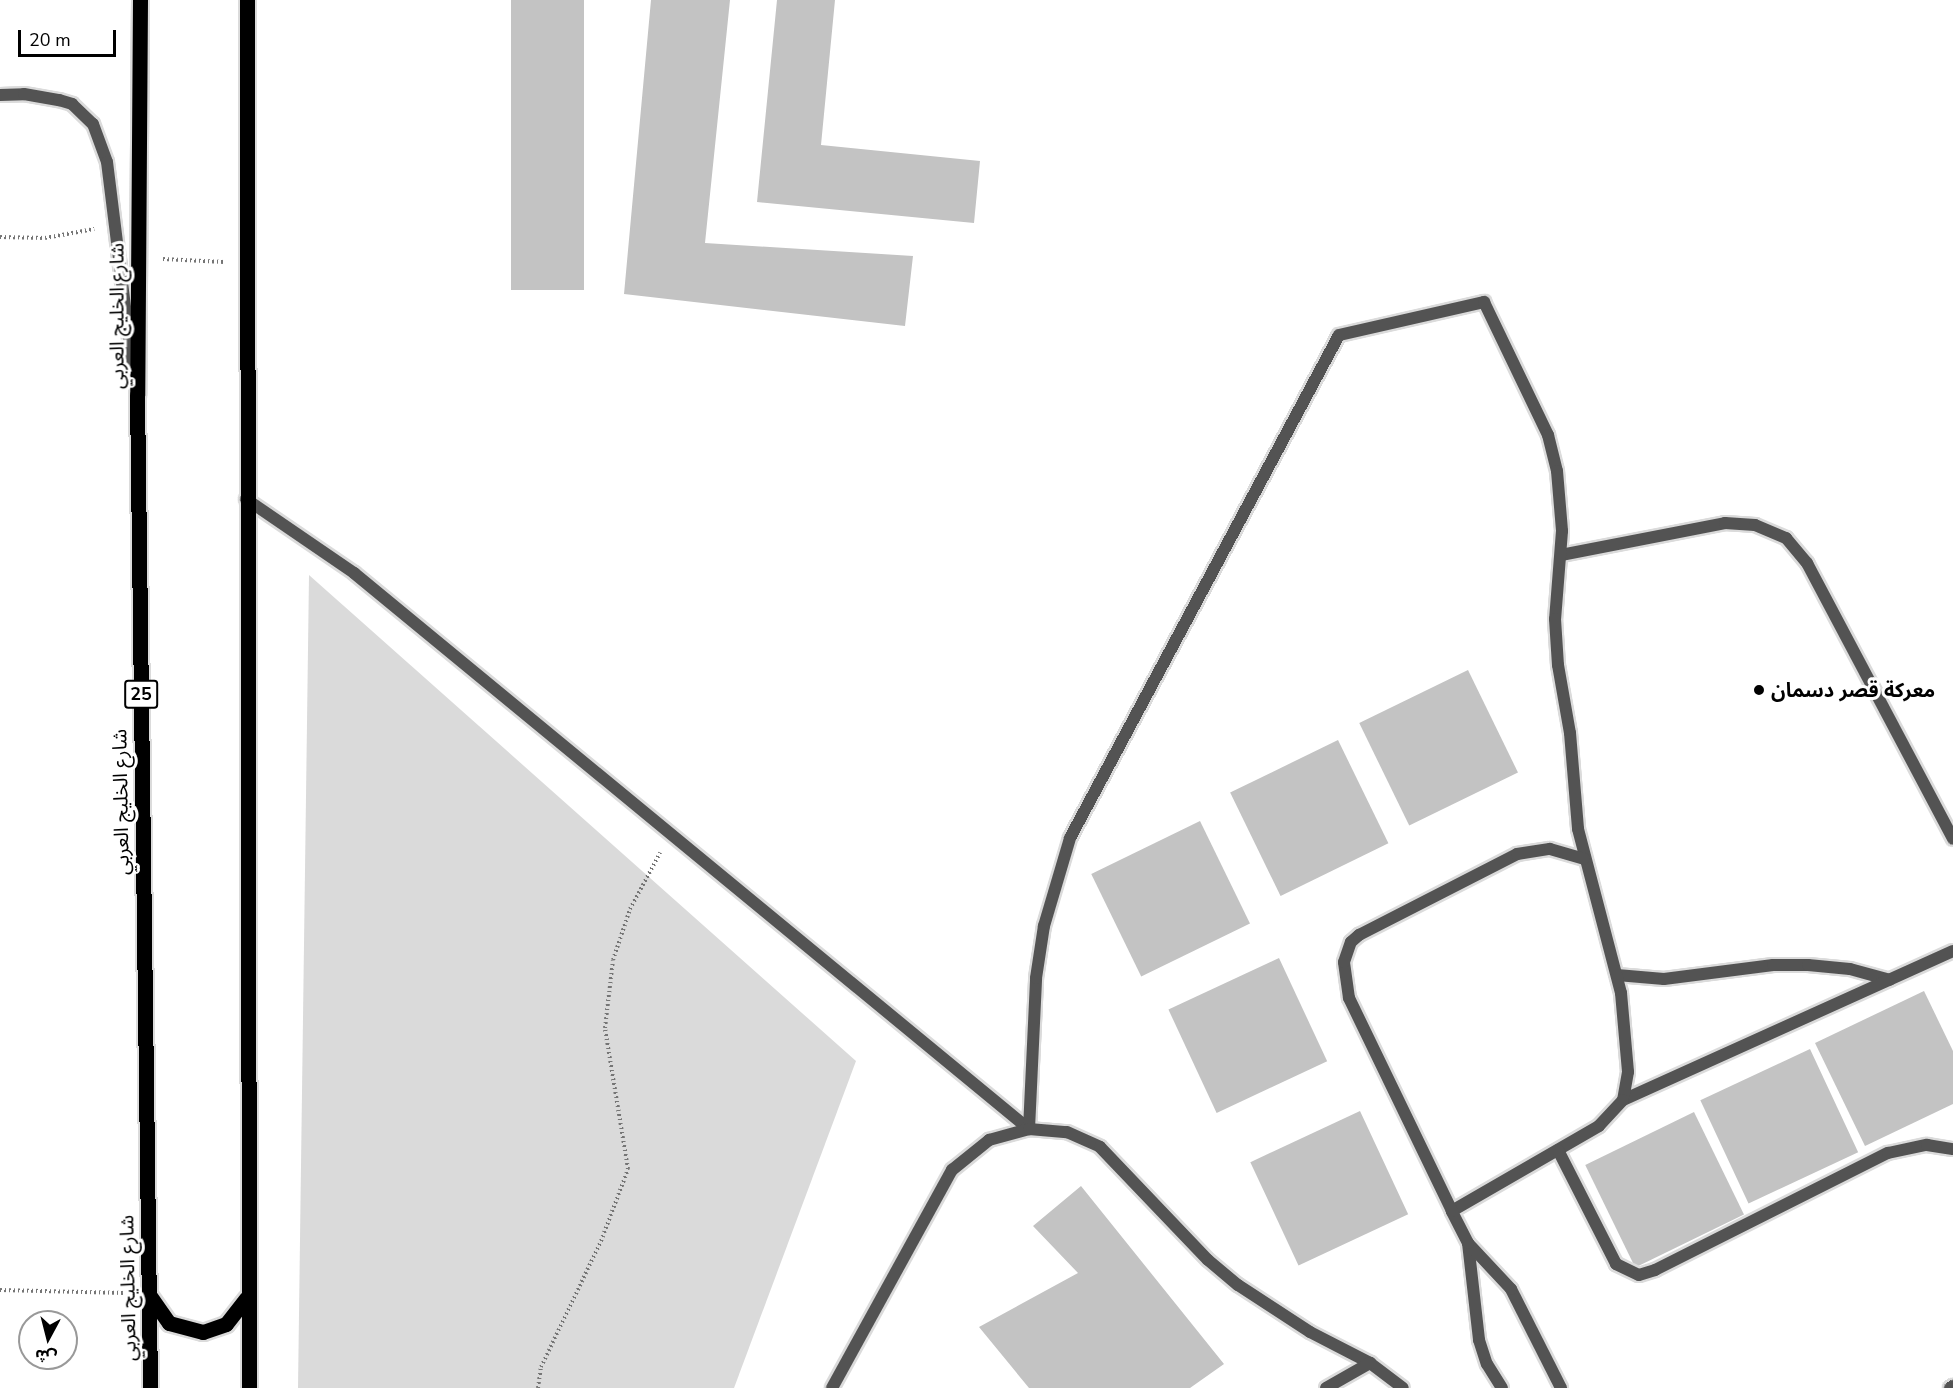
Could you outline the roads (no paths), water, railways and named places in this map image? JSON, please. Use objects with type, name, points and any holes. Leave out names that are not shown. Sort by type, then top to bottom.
[{"type":"main road","name":"شارع الخليج العربي","points":[[140,0],[137,395],[150,1388]]},
{"type":"main road","points":[[247,0],[247,1296],[249,1388]]},
{"type":"main road","points":[[149,1293],[160,1315],[169,1323],[203,1332],[226,1324],[247,1296]]},
{"type":"lane","points":[[0,95],[24,94],[72,104],[93,124],[107,162],[137,395]]},
{"type":"lane","points":[[1029,1129],[1036,978],[1044,926],[1070,838],[1339,335],[1484,302],[1548,435],[1560,489],[1561,555],[1555,619],[1558,665],[1570,733],[1584,858],[1617,975],[1624,1012],[1628,1072],[1623,1100]]},
{"type":"lane","points":[[246,499],[354,573],[1029,1129]]},
{"type":"lane","points":[[1561,555],[1725,523],[1755,525],[1786,538],[1807,563],[1953,839]]},
{"type":"lane","points":[[1561,1388],[1511,1289],[1468,1243],[1349,998],[1344,973],[1347,951],[1359,935],[1517,854],[1550,849],[1584,858]]},
{"type":"lane","points":[[1452,1211],[1599,1126],[1623,1100],[1953,951]]},
{"type":"lane","points":[[1617,975],[1664,979],[1773,965],[1808,965],[1890,980]]},
{"type":"lane","points":[[832,1388],[952,1170],[989,1140],[1029,1129],[1067,1132],[1101,1147],[1208,1260],[1238,1285],[1310,1332],[1370,1363],[1403,1388]]},
{"type":"lane","points":[[1558,1150],[1616,1264],[1639,1275],[1655,1270],[1888,1153],[1927,1145],[1953,1149]]},
{"type":"lane","points":[[1468,1243],[1479,1340],[1487,1364],[1502,1388]]},
{"type":"lane","points":[[1326,1388],[1370,1363]]},
{"type":"place","name":"معركة قصر دسمان","points":[[1759,690]]}]
